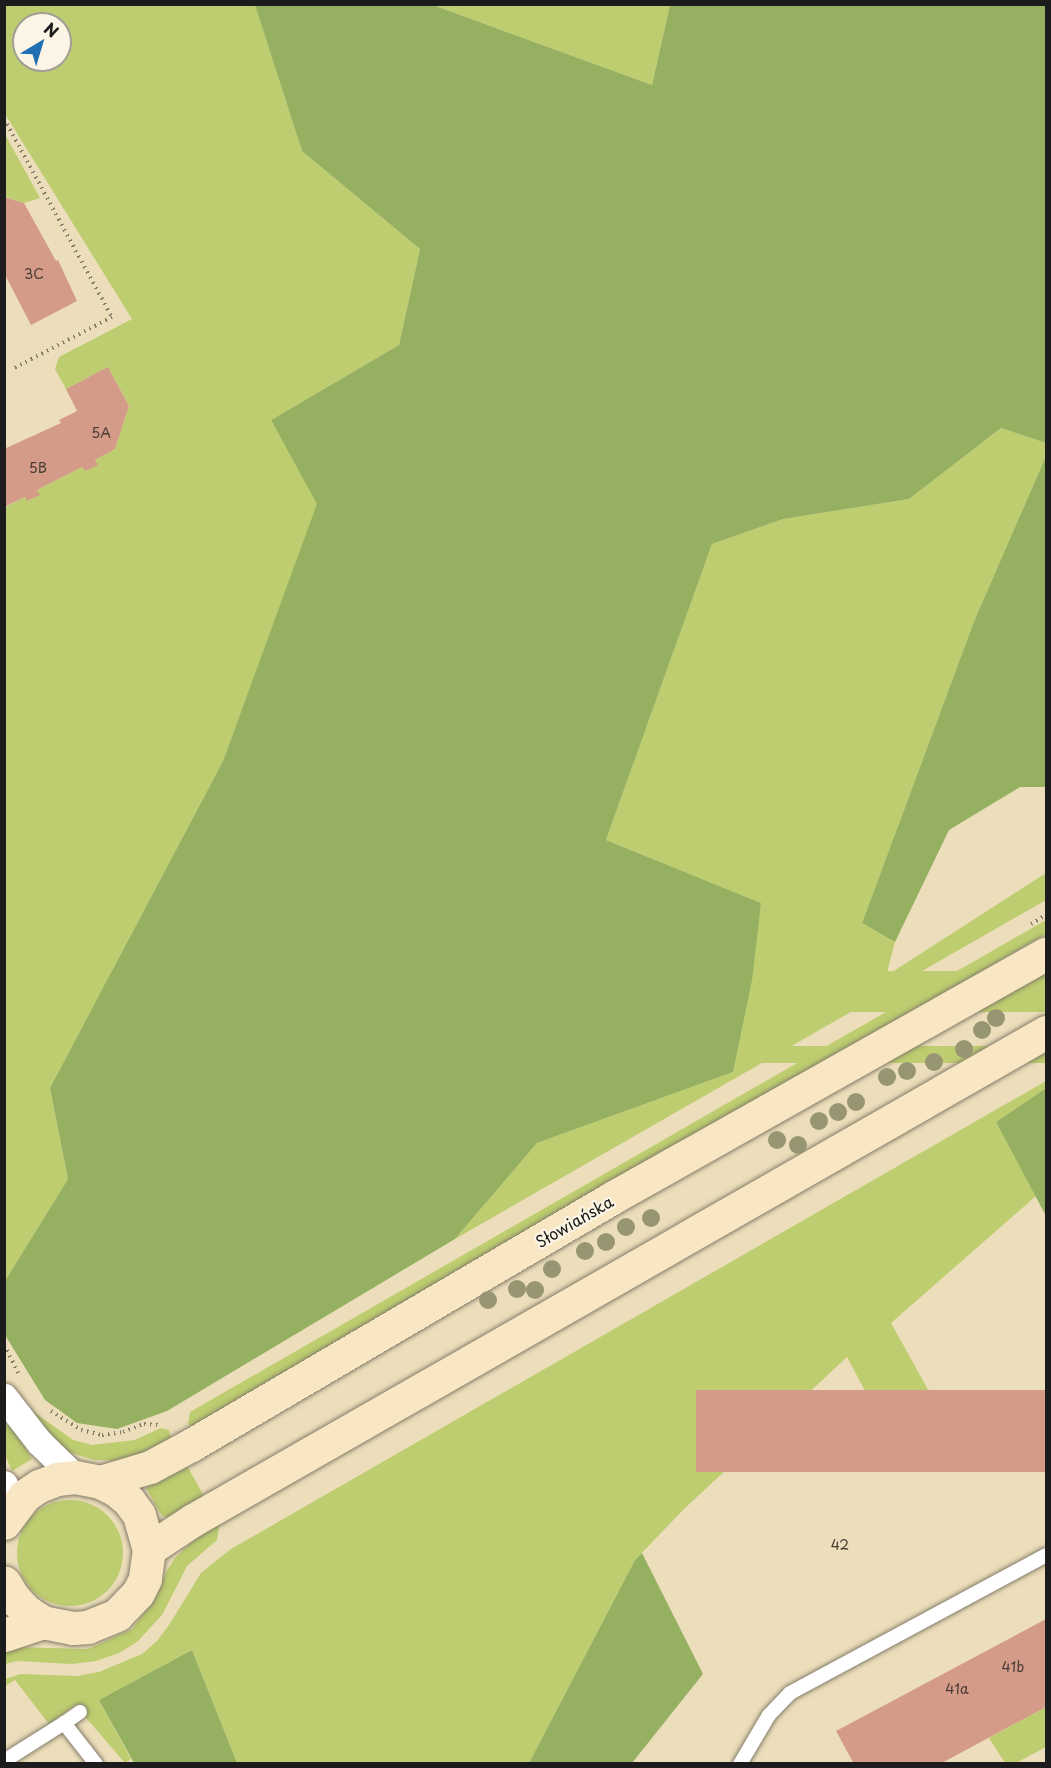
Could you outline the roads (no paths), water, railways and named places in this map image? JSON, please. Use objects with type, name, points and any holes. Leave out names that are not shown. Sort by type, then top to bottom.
[{"type":"main road","name":"Słowiańska","points":[[7,1505],[39,1486],[57,1479],[87,1480],[150,1467],[612,1198],[1047,953]]},
{"type":"main road","points":[[149,1549],[194,1520],[1047,1032]]},
{"type":"main road","points":[[4,1582],[13,1597],[26,1611],[43,1622],[73,1628],[88,1627],[117,1615],[129,1605],[145,1579],[149,1549],[143,1523],[129,1501],[116,1490],[87,1480]]},
{"type":"main road","points":[[4,1635],[43,1622]]},
{"type":"street","points":[[12,1387],[39,1442],[87,1480]]},
{"type":"lane","points":[[740,1764],[770,1715],[790,1693],[1047,1555]]},
{"type":"lane","points":[[4,1761],[80,1712]]},
{"type":"lane","points":[[64,1723],[96,1764]]}]
